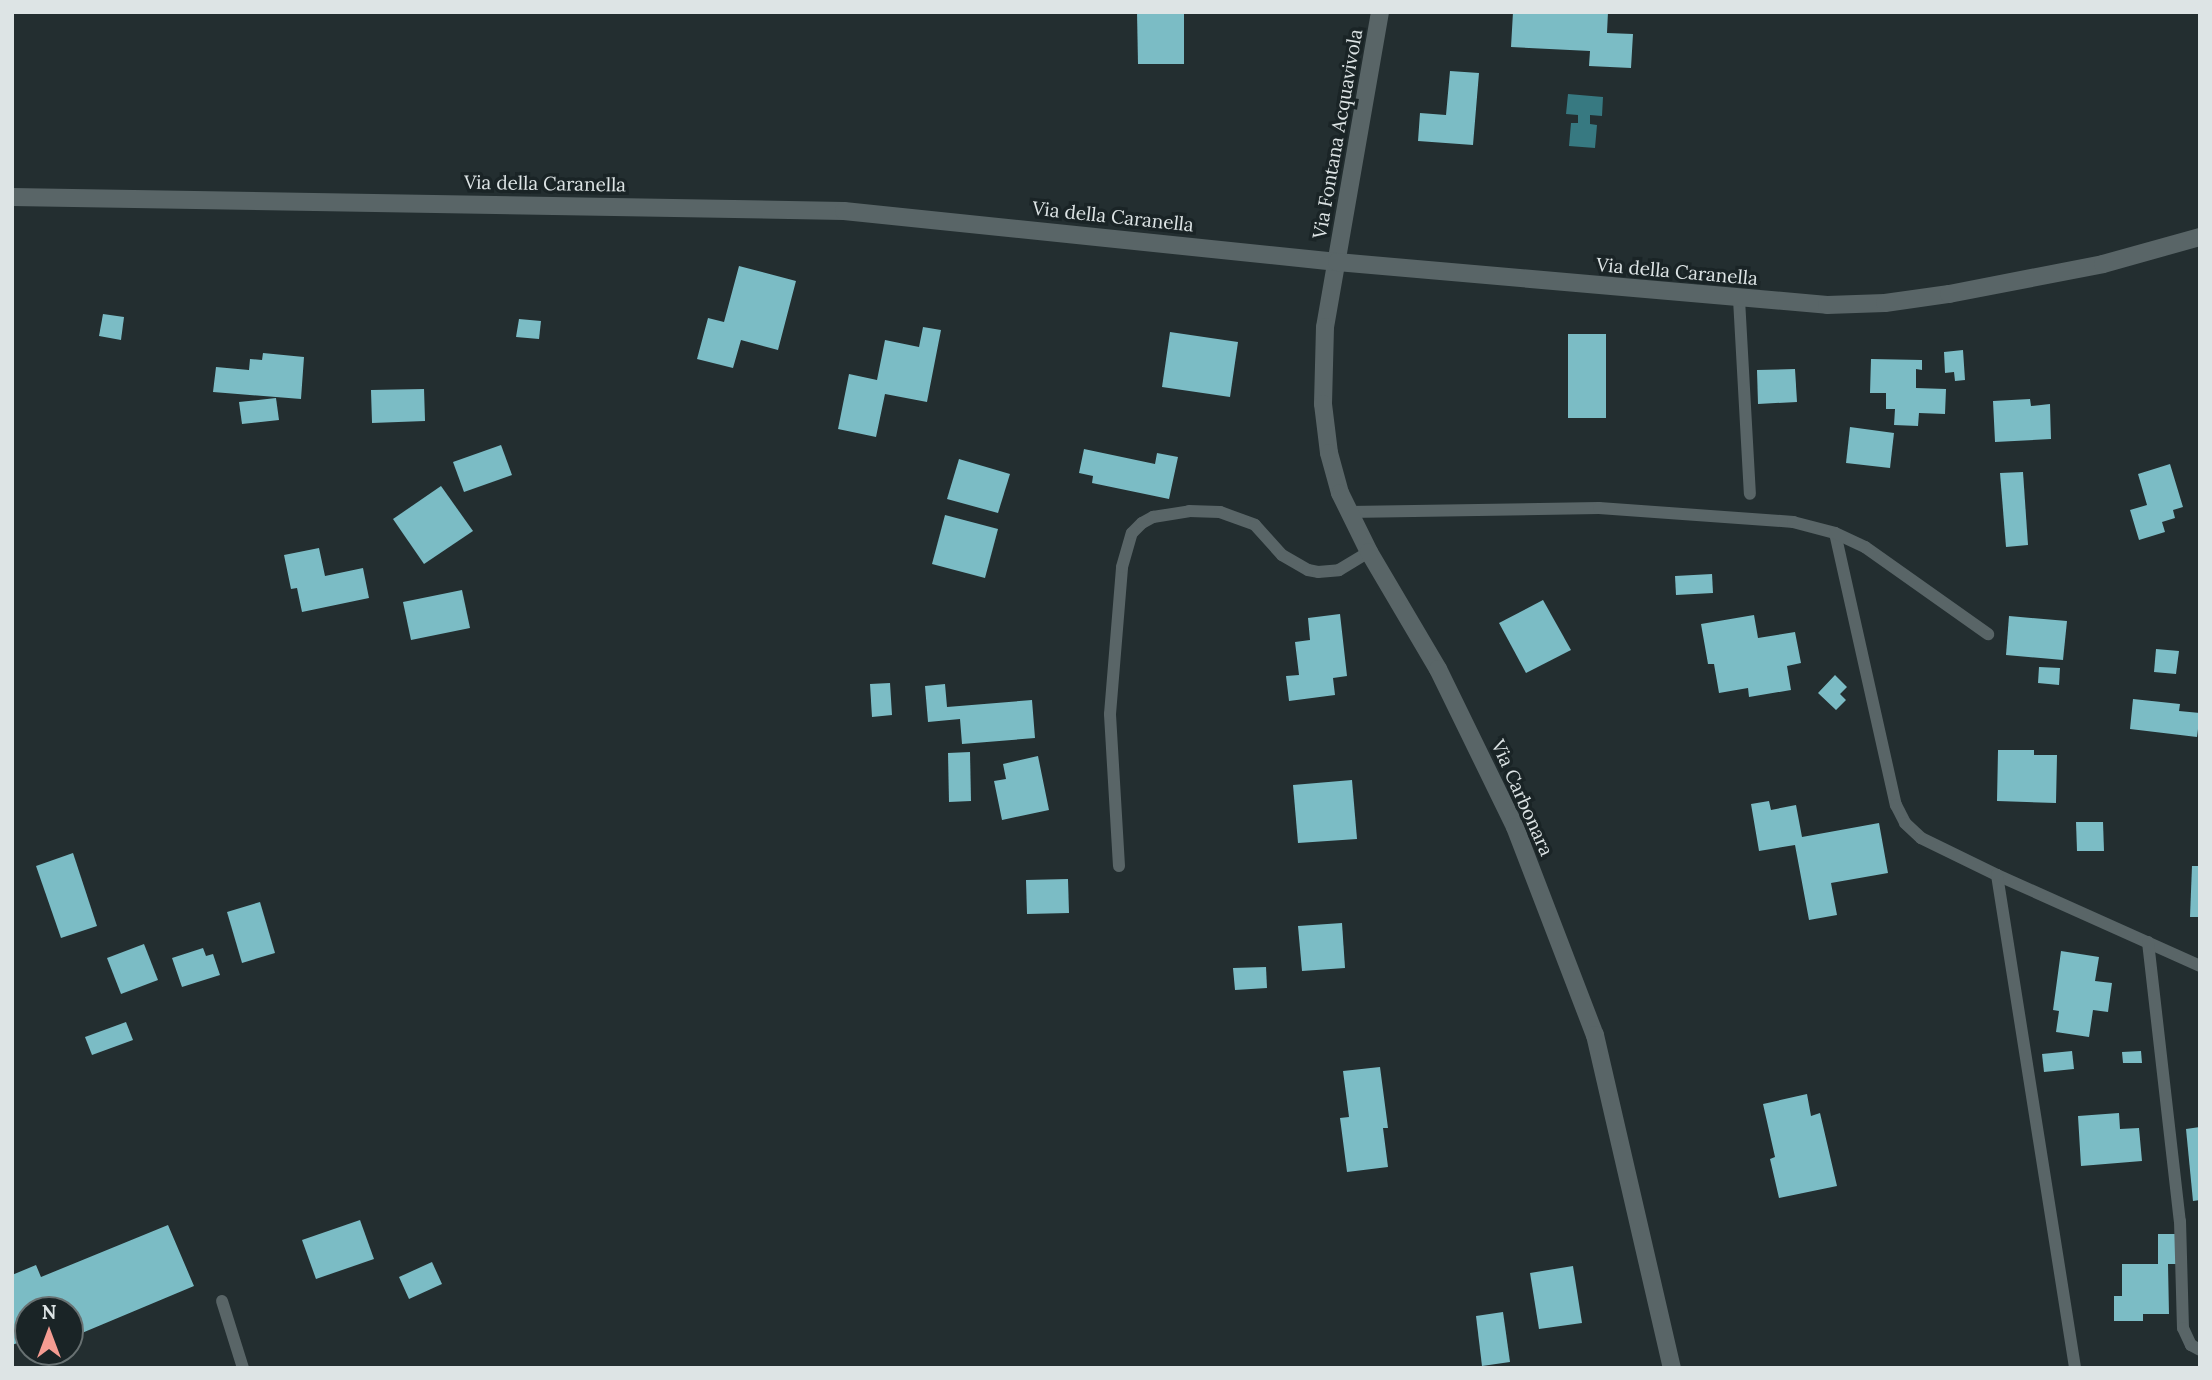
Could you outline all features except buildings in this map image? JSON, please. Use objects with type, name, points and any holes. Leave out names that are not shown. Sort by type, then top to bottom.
[{"type":"main road","name":"Via Fontana Acquavivola","points":[[1337,262],[1380,12]]},
{"type":"main road","name":"Via della Caranella","points":[[12,197],[833,210],[1337,262],[1827,305],[1920,299],[2103,264],[2200,237]]},
{"type":"main road","name":"Via Carbonara","points":[[1337,262],[1325,327],[1323,404],[1330,460],[1349,512],[1369,552],[1438,668],[1515,827],[1595,1034],[1671,1368]]},
{"type":"lane","points":[[1739,299],[1750,495]]},
{"type":"lane","points":[[1349,512],[1510,508],[1612,509],[1793,522],[1835,533],[1865,547],[1988,634]]},
{"type":"lane","points":[[1119,866],[1110,714],[1122,567],[1132,533],[1153,517],[1189,511],[1220,512],[1255,525],[1282,555],[1308,570],[1339,570],[1369,552]]},
{"type":"lane","points":[[1835,533],[1900,814],[1921,838],[2200,966]]},
{"type":"lane","points":[[1997,875],[2075,1368]]},
{"type":"lane","points":[[2148,942],[2180,1221],[2183,1328],[2191,1345],[2200,1350]]},
{"type":"lane","points":[[222,1301],[243,1368]]},
{"type":"water","points":[[1568,94],[1603,97],[1602,116],[1590,115],[1590,124],[1597,125],[1595,148],[1569,146],[1571,123],[1578,123],[1578,115],[1566,114]]}]
